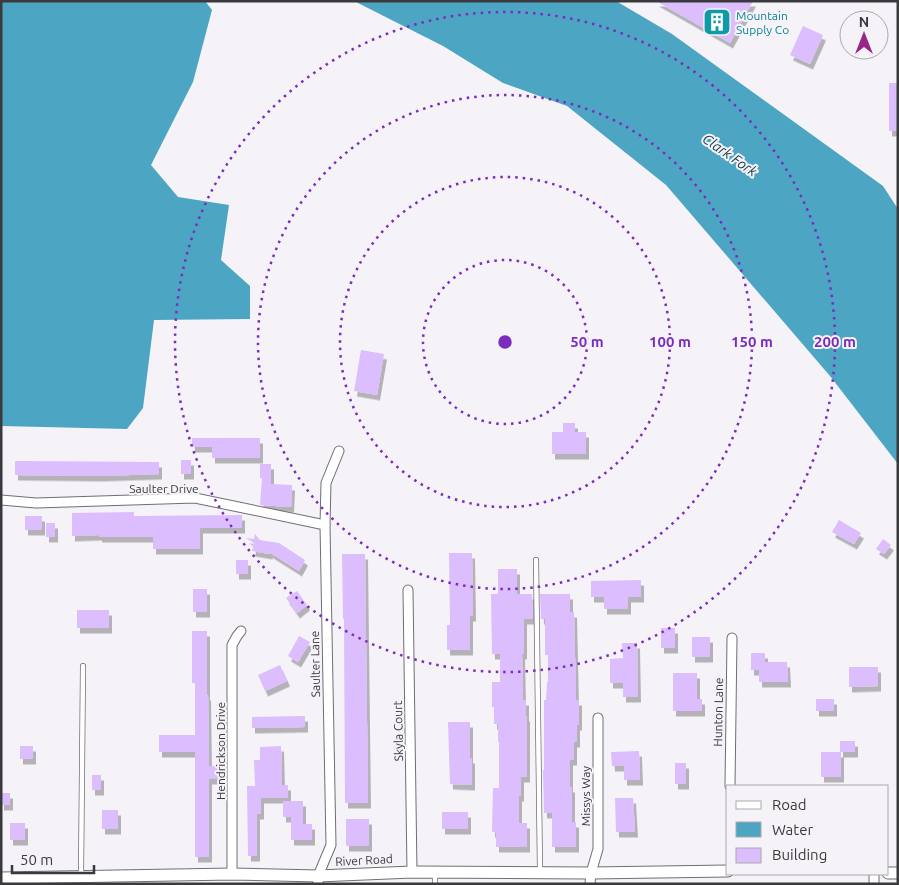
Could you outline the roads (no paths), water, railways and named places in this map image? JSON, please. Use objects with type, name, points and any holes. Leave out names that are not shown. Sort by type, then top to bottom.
[{"type":"street","name":"Saulter Lane","points":[[318,880],[331,845],[324,526],[326,482],[339,451]]},
{"type":"street","name":"Saulter Drive","points":[[1,500],[36,502],[195,498],[324,526]]},
{"type":"street","name":"Skyla Court","points":[[408,590],[412,872]]},
{"type":"street","name":"Hendrickson Drive","points":[[232,874],[232,645],[241,631]]},
{"type":"street","name":"Hunton Lane","points":[[730,785],[732,638]]},
{"type":"street","name":"Missys Way","points":[[591,878],[598,849],[598,718]]},
{"type":"street","name":"River Road","points":[[1,878],[204,879],[232,874],[318,880],[412,872],[435,878],[540,872],[591,878],[726,871]]},
{"type":"lane","points":[[536,560],[540,872]]},
{"type":"lane","points":[[81,877],[83,666]]},
{"type":"water","points":[[1,1],[205,1],[212,10],[193,82],[151,165],[178,197],[229,205],[221,260],[250,286],[250,319],[154,320],[143,408],[127,429],[1,426]]},
{"type":"water","name":"Clark Fork","points":[[354,1],[616,1],[672,34],[883,186],[898,209],[898,464],[830,376],[666,185],[567,106],[503,83],[443,46]]},
{"type":"place","name":"Mountain Supply Co","points":[[717,22]]}]
